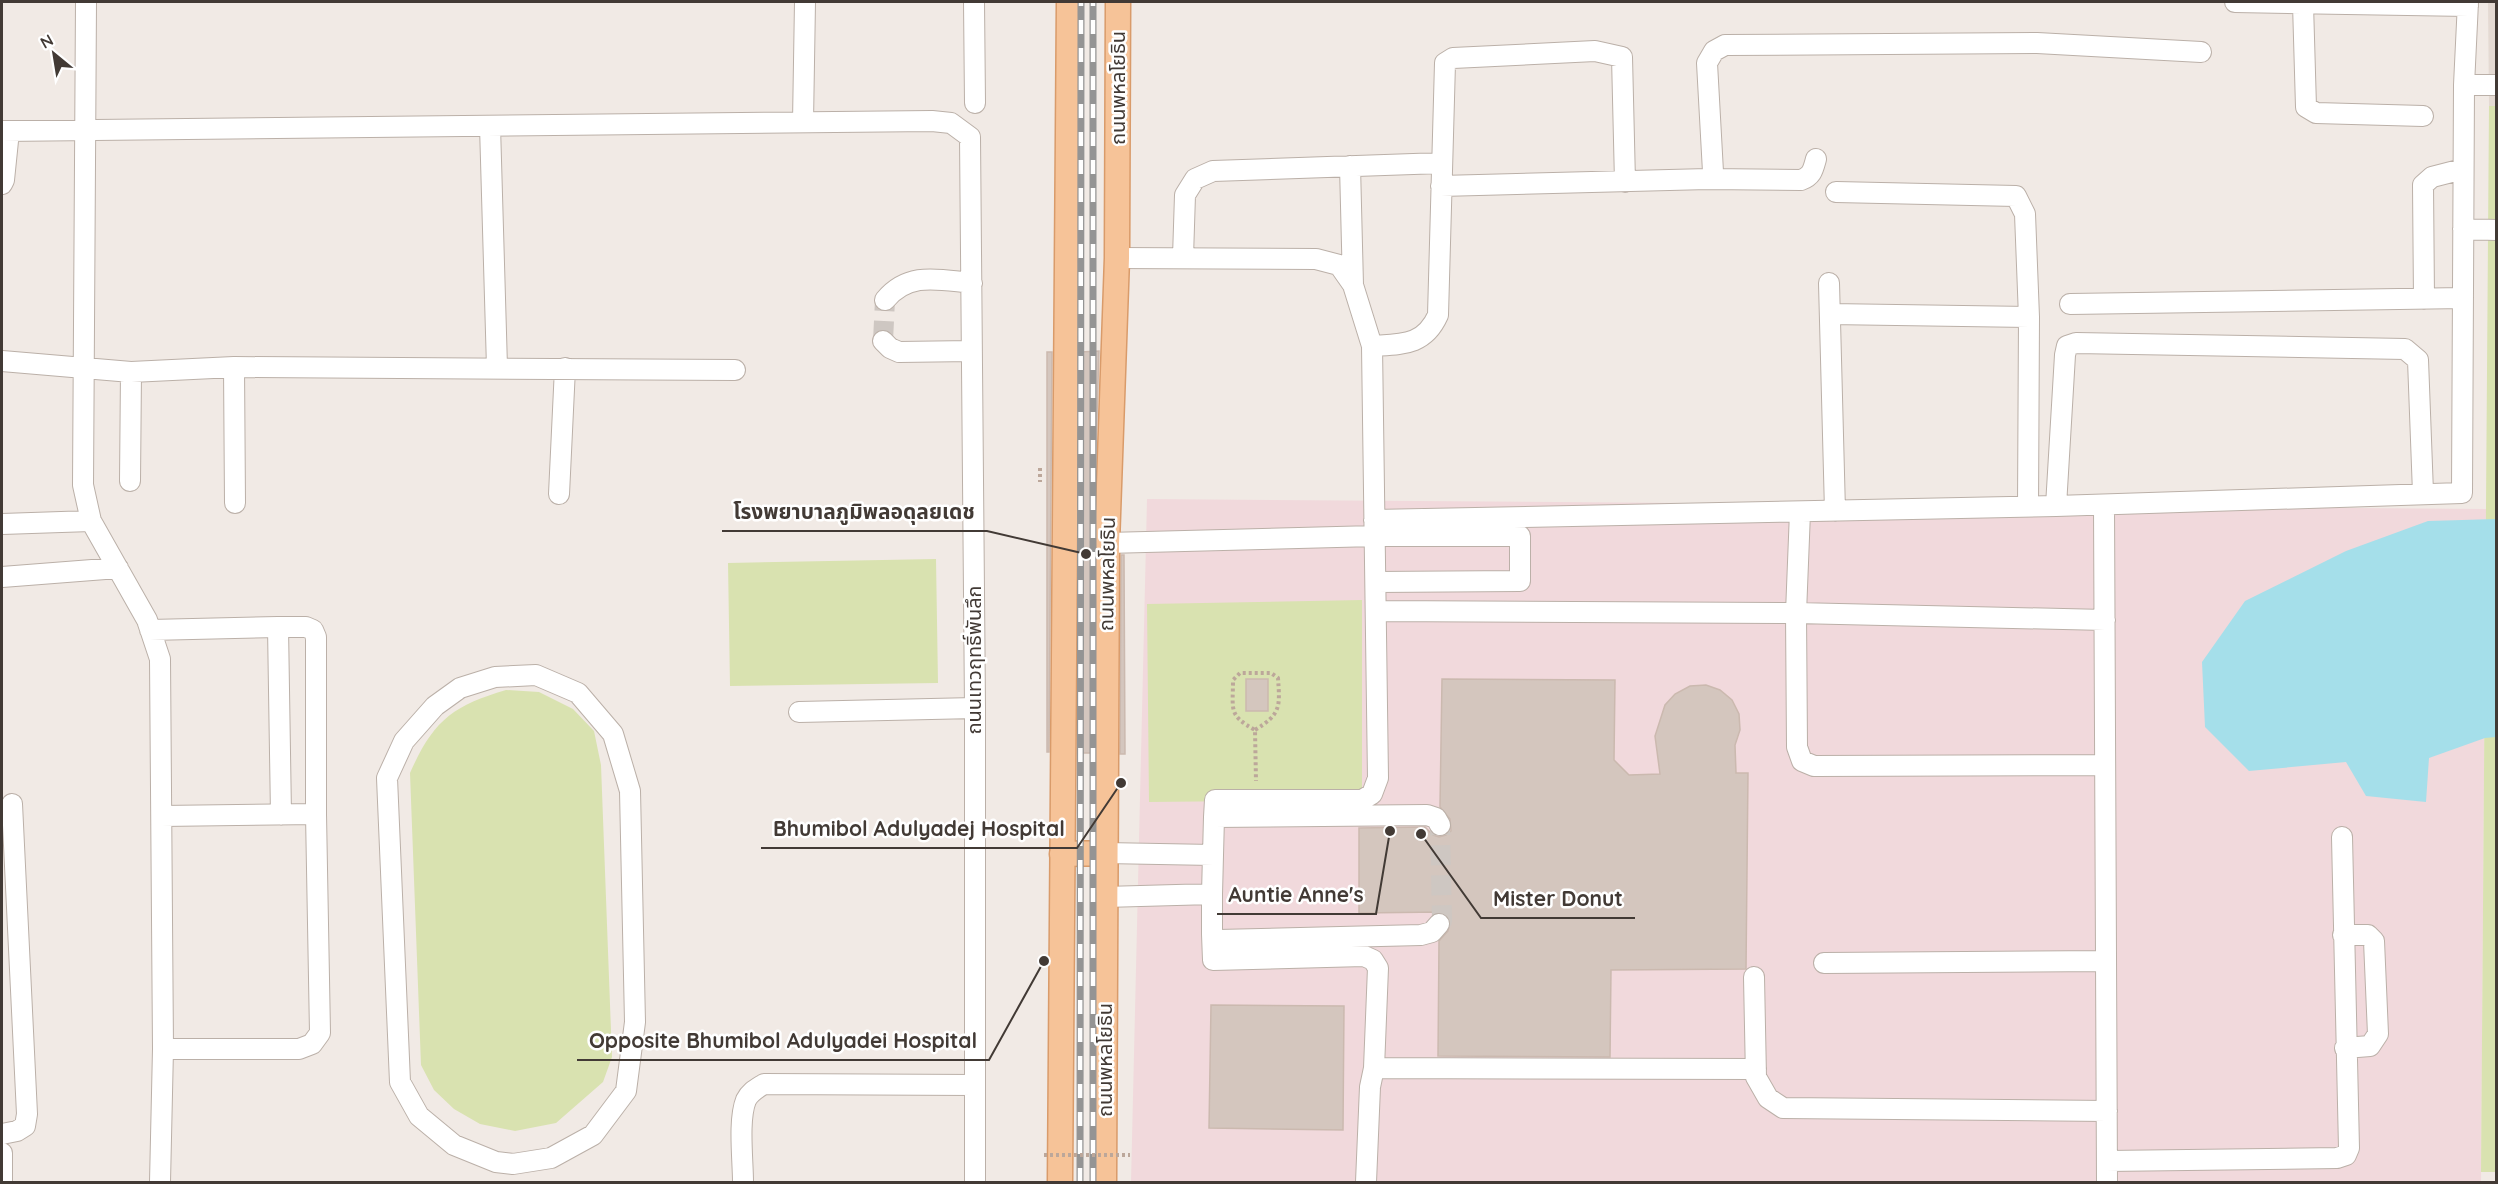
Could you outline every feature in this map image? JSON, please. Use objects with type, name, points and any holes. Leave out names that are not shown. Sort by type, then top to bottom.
[{"type":"main road","points":[[1060,1182],[1069,2]]},
{"type":"main road","name":"ถนนพหลโยธิน","points":[[1104,1182],[1107,543],[1117,258],[1118,2]]},
{"type":"main road","points":[[1062,854],[1106,853]]},
{"type":"street","points":[[86,2],[83,485],[91,520],[150,630],[160,659],[163,1049],[160,1182]]},
{"type":"street","points":[[2,184],[5,131],[803,122],[805,2]]},
{"type":"street","points":[[974,2],[975,103]]},
{"type":"street","points":[[1107,543],[1553,518],[2104,505],[2462,493],[2464,85],[2468,4],[2235,2]]},
{"type":"street","points":[[2303,4],[2306,107],[2316,113],[2423,116]]},
{"type":"street","points":[[1708,179],[1713,172],[1707,63],[1714,51],[1725,45],[2037,43],[2201,52]]},
{"type":"street","points":[[1372,346],[1407,344],[1431,331],[1438,315],[1444,63],[1453,58],[1595,51],[1622,57],[1624,182]]},
{"type":"street","points":[[2464,85],[2496,85]]},
{"type":"street","name":"ถนนเทวฤทธิ์พันลึก","points":[[803,122],[932,121],[951,123],[970,137],[975,708],[975,1182]]},
{"type":"street","points":[[490,126],[497,367]]},
{"type":"street","points":[[1441,186],[1708,179],[1801,180],[1809,177],[1816,159]]},
{"type":"street","points":[[1183,257],[1185,195],[1195,179],[1213,171],[1442,163]]},
{"type":"street","points":[[1350,166],[1353,285],[1372,346],[1378,778],[1372,794],[1362,800],[1215,800],[1212,934],[1213,960],[1364,956],[1373,960],[1378,968],[1366,1182]]},
{"type":"street","points":[[2424,298],[2423,186],[2432,177],[2463,169]]},
{"type":"street","points":[[1836,192],[2016,196],[2025,214],[2029,317],[2028,506]]},
{"type":"street","points":[[2463,229],[2496,230]]},
{"type":"street","points":[[1117,258],[1316,259],[1339,265],[1353,285]]},
{"type":"street","points":[[885,300],[896,287],[919,279],[972,283]]},
{"type":"street","points":[[1829,283],[1835,511]]},
{"type":"street","points":[[2070,304],[2463,298]]},
{"type":"street","points":[[1830,314],[2029,317]]},
{"type":"street","points":[[883,341],[890,348],[899,352],[971,351]]},
{"type":"street","points":[[2056,506],[2065,355],[2067,346],[2076,343],[2405,349],[2418,360],[2423,493]]},
{"type":"street","points":[[2,361],[131,372],[234,367],[735,370]]},
{"type":"street","points":[[234,367],[235,503]]},
{"type":"street","points":[[559,494],[565,368]]},
{"type":"street","points":[[130,481],[131,372]]},
{"type":"street","points":[[2104,505],[2107,1182]]},
{"type":"street","points":[[1800,512],[1796,613],[1797,747],[1802,761],[1814,766],[2105,765]]},
{"type":"street","points":[[2,524],[91,520]]},
{"type":"street","points":[[1374,528],[1520,536],[1520,581],[1376,582]]},
{"type":"street","points":[[2,577],[118,568]]},
{"type":"street","points":[[1376,611],[1796,613],[2104,620]]},
{"type":"street","points":[[278,627],[281,815]]},
{"type":"street","points":[[150,630],[306,627],[313,630],[316,637],[320,1033],[312,1044],[299,1049],[163,1049]]},
{"type":"street","points":[[536,675],[578,693],[613,734],[630,791],[635,1022],[626,1091],[593,1135],[551,1158],[513,1173],[496,1162],[454,1145],[419,1116],[400,1082],[387,778],[404,741],[435,706],[460,688],[495,677],[536,675]]},
{"type":"street","points":[[799,712],[975,708]]},
{"type":"street","points":[[2,1134],[17,1131],[25,1126],[27,1114],[12,804]]},
{"type":"street","points":[[162,816],[316,814]]},
{"type":"street","points":[[1214,817],[1428,814],[1436,818],[1440,825]]},
{"type":"street","points":[[2107,1161],[2325,1158],[2346,1155],[2349,1148],[2342,837]]},
{"type":"street","points":[[1106,853],[1213,855]]},
{"type":"street","points":[[1106,897],[1212,894]]},
{"type":"street","points":[[1212,934],[1218,940],[1421,935],[1432,932],[1439,924]]},
{"type":"street","points":[[2343,935],[2368,935],[2374,941],[2378,1034],[2370,1046],[2345,1048]]},
{"type":"street","points":[[1824,963],[2106,962]]},
{"type":"street","points":[[1754,977],[1756,1077],[1768,1098],[1783,1108],[2107,1111]]},
{"type":"street","points":[[1374,1068],[1756,1070]]},
{"type":"street","points":[[743,1182],[743,1111],[753,1091],[764,1084],[975,1085]]},
{"type":"street","points":[[2,1154],[2,1182]]},
{"type":"path","points":[[1040,468],[1040,482]]},
{"type":"path","points":[[1240,673],[1271,673],[1278,678],[1280,706],[1272,720],[1255,730],[1238,720],[1233,708],[1233,680],[1240,673]]},
{"type":"path","points":[[1255,730],[1256,800]]},
{"type":"path","points":[[1044,1155],[1130,1155]]},
{"type":"shaded area","points":[[2488,2],[2496,2],[2496,106],[2489,106]]},
{"type":"shaded area","points":[[1147,499],[2486,509],[2481,1182],[1131,1182]]},
{"type":"green space","points":[[2489,106],[2496,106],[2496,1172],[2481,1172]]},
{"type":"green space","points":[[936,559],[938,683],[730,686],[728,563]]},
{"type":"green space","points":[[1362,600],[1362,800],[1149,802],[1147,604]]},
{"type":"green space","points":[[506,690],[539,692],[573,709],[594,731],[601,765],[612,1057],[603,1082],[556,1123],[515,1131],[480,1124],[454,1109],[434,1090],[421,1065],[410,773],[427,740],[446,718],[471,702]]},
{"type":"water","points":[[2496,519],[2496,737],[2485,738],[2429,758],[2426,802],[2366,796],[2346,762],[2249,771],[2205,727],[2202,662],[2245,601],[2346,551],[2428,521]]},
{"type":"building","points":[[1099,351],[1093,543],[1092,753],[1078,753],[1081,352]]},
{"type":"building","points":[[1047,352],[1052,352],[1049,752],[1047,752]]},
{"type":"building","points":[[1121,555],[1124,555],[1125,754],[1120,754]]},
{"type":"building","points":[[1246,679],[1268,679],[1268,711],[1246,711]]},
{"type":"building","points":[[1442,679],[1615,680],[1614,760],[1629,775],[1660,774],[1655,736],[1665,705],[1675,694],[1690,686],[1706,685],[1720,690],[1732,700],[1739,714],[1740,730],[1735,745],[1736,773],[1748,773],[1746,969],[1611,970],[1610,1057],[1438,1056],[1439,941],[1448,931],[1450,920],[1441,912],[1359,913],[1359,828],[1425,827],[1433,835],[1439,837],[1451,831],[1450,819],[1440,807]]},
{"type":"building","points":[[1211,1005],[1344,1006],[1343,1130],[1209,1128]]},
{"type":"tunnel","points":[[883,341],[885,300]]},
{"type":"tunnel","points":[[1439,924],[1442,921],[1440,825]]},
{"type":"railway","points":[[1080,1182],[1081,2]]},
{"type":"railway","points":[[1093,2],[1093,1182]]},
{"type":"place","name":"โรงพยาบาลภูมิพลอดุลยเดช","points":[[1086,554]]},
{"type":"place","name":"Bhumibol Adulyadej Hospital","points":[[1121,783]]},
{"type":"place","name":"Auntie Anne's","points":[[1390,831]]},
{"type":"place","name":"Mister Donut","points":[[1421,834]]},
{"type":"place","name":"Opposite Bhumibol Adulyadei Hospital","points":[[1044,961]]}]
